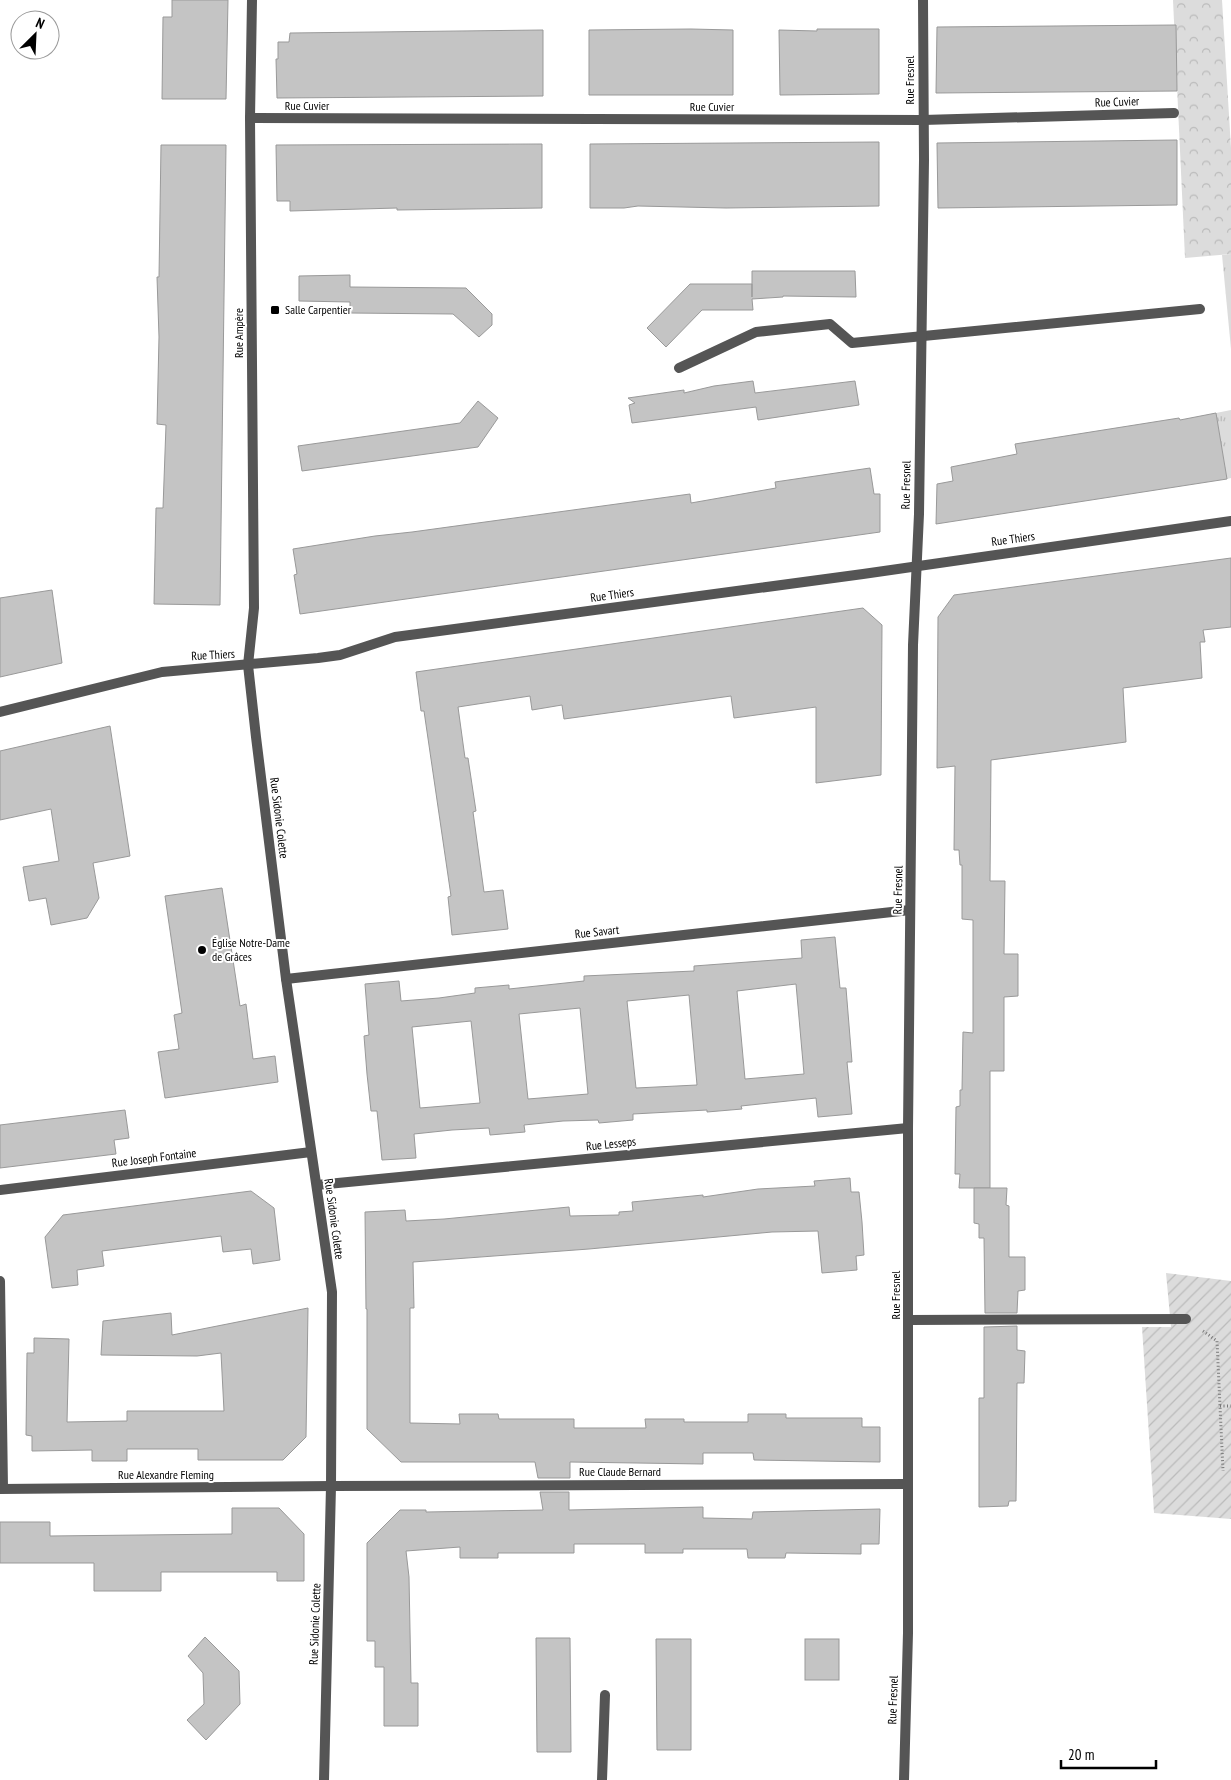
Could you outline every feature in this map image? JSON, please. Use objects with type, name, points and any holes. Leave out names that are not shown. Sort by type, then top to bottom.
[{"type":"street","name":"Rue Ampère","points":[[248,665],[254,608],[250,118],[252,0]]},
{"type":"street","name":"Rue Fresnel","points":[[904,1780],[908,1633],[910,910],[913,645],[924,160],[923,0]]},
{"type":"street","name":"Rue Cuvier","points":[[250,118],[923,120],[1174,113]]},
{"type":"street","points":[[679,368],[756,332],[830,324],[852,343],[1200,309]]},
{"type":"street","name":"Rue Thiers","points":[[0,712],[162,672],[340,655],[395,637],[1231,521]]},
{"type":"street","name":"Rue Sidonie Colette","points":[[248,665],[286,979],[332,1292],[331,1486],[324,1780]]},
{"type":"street","name":"Rue Savart","points":[[286,979],[910,910]]},
{"type":"street","name":"Rue Lesseps","points":[[317,1185],[908,1128]]},
{"type":"street","name":"Rue Joseph Fontaine","points":[[0,1190],[311,1152]]},
{"type":"street","points":[[0,1282],[2,1489]]},
{"type":"street","points":[[909,1320],[1186,1319]]},
{"type":"street","name":"Rue Claude Bernard","points":[[331,1486],[908,1484]]},
{"type":"street","name":"Rue Alexandre Fleming","points":[[2,1489],[331,1486]]},
{"type":"street","points":[[602,1780],[605,1695]]},
{"type":"path","points":[[1186,1319],[1217,1341],[1223,1471]]},
{"type":"path","points":[[1220,1406],[1231,1406]]},
{"type":"green space","points":[[1173,0],[1222,0],[1231,148],[1231,254],[1185,258]]},
{"type":"green space","points":[[1231,254],[1231,349],[1222,255]]},
{"type":"green space","points":[[1231,410],[1231,478],[1227,479],[1216,413]]},
{"type":"green space","points":[[1166,1273],[1231,1281],[1231,1519],[1154,1513],[1142,1327],[1171,1327]]},
{"type":"building","points":[[172,0],[228,0],[226,99],[162,99],[163,17],[172,17]]},
{"type":"building","points":[[1176,25],[1177,91],[936,93],[937,27]]},
{"type":"building","points":[[817,29],[879,29],[879,94],[780,95],[779,30],[817,31]]},
{"type":"building","points":[[543,30],[543,96],[277,98],[276,59],[278,59],[278,42],[289,42],[290,33]]},
{"type":"building","points":[[589,30],[733,30],[733,95],[589,95]]},
{"type":"building","points":[[1177,140],[1177,205],[938,208],[937,143]]},
{"type":"building","points":[[879,142],[879,206],[726,208],[638,206],[590,208],[590,144]]},
{"type":"building","points":[[542,144],[542,208],[397,210],[397,208],[290,211],[290,201],[277,201],[276,145]]},
{"type":"building","points":[[161,145],[226,145],[220,605],[154,604],[156,508],[163,508],[166,425],[157,424],[159,337],[157,277],[159,277]]},
{"type":"building","points":[[752,271],[855,271],[856,297],[783,296],[752,299],[753,310],[702,310],[666,347],[647,328],[690,284],[752,284]]},
{"type":"building","points":[[350,275],[350,287],[466,288],[492,314],[492,325],[479,337],[453,314],[350,313],[350,302],[299,301],[299,276]]},
{"type":"building","points":[[753,381],[755,393],[855,381],[859,405],[758,420],[756,407],[632,423],[629,405],[635,403],[628,398],[684,390],[684,393],[714,386]]},
{"type":"building","points":[[478,401],[498,418],[478,447],[302,471],[298,446],[460,423]]},
{"type":"building","points":[[1216,413],[1227,479],[936,524],[937,484],[953,481],[951,467],[1017,454],[1015,444]]},
{"type":"building","points":[[870,468],[874,494],[880,494],[880,532],[300,614],[294,575],[297,574],[293,549],[375,536],[690,494],[691,503],[776,488],[775,482]]},
{"type":"building","points":[[1231,558],[1231,627],[1203,630],[1205,642],[1200,642],[1202,678],[1123,688],[1126,742],[991,760],[990,881],[1005,881],[1004,954],[1018,954],[1018,996],[1004,997],[1004,1071],[990,1071],[990,1188],[959,1188],[960,1174],[955,1174],[956,1107],[960,1106],[960,1090],[962,1090],[963,1032],[973,1033],[973,920],[962,919],[962,865],[960,865],[959,850],[954,850],[955,766],[937,768],[938,617],[954,595]]},
{"type":"building","points":[[52,590],[62,663],[0,677],[0,598]]},
{"type":"building","points":[[863,608],[882,625],[881,775],[816,783],[816,707],[734,718],[731,696],[564,719],[562,705],[532,710],[530,696],[458,707],[465,758],[468,758],[476,811],[473,812],[484,892],[503,890],[508,929],[452,935],[448,897],[451,896],[424,711],[421,711],[416,672]]},
{"type":"building","points":[[110,726],[130,856],[93,863],[99,898],[87,918],[51,925],[46,898],[29,901],[23,867],[59,861],[51,809],[0,820],[0,751]]},
{"type":"building","name":"Église Notre-Dame de Grâces","points":[[222,888],[240,1006],[246,1004],[253,1059],[275,1056],[278,1082],[165,1098],[158,1052],[179,1049],[174,1015],[182,1013],[165,896]]},
{"type":"building","points":[[835,937],[840,988],[846,988],[852,1062],[847,1062],[852,1114],[818,1117],[816,1098],[741,1106],[742,1109],[633,1114],[633,1120],[599,1123],[598,1120],[563,1121],[524,1125],[525,1132],[490,1135],[489,1128],[452,1130],[414,1134],[416,1158],[382,1160],[377,1111],[371,1111],[367,1074],[364,1036],[369,1035],[365,984],[399,981],[401,1001],[439,998],[475,993],[475,988],[509,985],[509,989],[584,981],[584,976],[694,971],[694,966],[802,958],[801,940]],"holes":[[[796,984],[804,1074],[745,1079],[737,991]],[[689,995],[697,1085],[636,1088],[627,1001]],[[580,1008],[588,1094],[528,1099],[519,1014]],[[471,1021],[480,1103],[420,1108],[412,1027]]]},
{"type":"building","points":[[125,1110],[129,1138],[114,1140],[116,1154],[0,1168],[0,1125]]},
{"type":"building","points":[[850,1178],[851,1192],[859,1192],[862,1222],[864,1255],[856,1256],[857,1270],[822,1273],[818,1231],[772,1232],[589,1249],[413,1262],[414,1308],[410,1308],[410,1423],[460,1424],[459,1414],[498,1414],[499,1419],[574,1419],[574,1428],[646,1428],[645,1419],[684,1419],[684,1422],[748,1422],[748,1414],[786,1414],[786,1418],[862,1418],[862,1427],[880,1427],[880,1462],[754,1460],[753,1453],[703,1453],[703,1464],[570,1462],[570,1478],[538,1478],[535,1462],[401,1462],[367,1429],[365,1212],[405,1210],[406,1221],[569,1207],[570,1216],[619,1215],[619,1212],[633,1211],[632,1202],[703,1195],[703,1197],[758,1189],[815,1186],[814,1181]]},
{"type":"building","points":[[974,1188],[1007,1188],[1009,1257],[1025,1257],[1025,1290],[1018,1291],[1017,1313],[985,1313],[984,1238],[979,1238],[979,1224],[974,1223]]},
{"type":"building","points":[[251,1191],[274,1208],[280,1260],[253,1264],[251,1249],[223,1252],[221,1236],[102,1251],[104,1266],[77,1270],[78,1285],[52,1288],[45,1237],[63,1215]]},
{"type":"building","points":[[308,1308],[306,1437],[283,1460],[198,1460],[198,1449],[127,1449],[127,1461],[92,1461],[92,1450],[32,1451],[32,1436],[26,1435],[27,1353],[34,1353],[34,1338],[69,1339],[67,1422],[127,1421],[127,1411],[224,1411],[221,1353],[197,1356],[101,1355],[103,1321],[171,1313],[172,1335]]},
{"type":"building","points":[[1017,1326],[1017,1350],[1025,1351],[1024,1383],[1017,1383],[1016,1501],[1009,1501],[1008,1506],[979,1507],[979,1398],[984,1398],[984,1327]]},
{"type":"building","points":[[540,1492],[569,1492],[569,1510],[703,1507],[703,1518],[752,1519],[753,1512],[880,1509],[879,1544],[861,1544],[861,1554],[786,1553],[785,1558],[748,1558],[747,1549],[683,1549],[683,1553],[645,1553],[645,1544],[574,1544],[574,1553],[498,1553],[498,1558],[460,1558],[460,1547],[406,1551],[409,1577],[411,1683],[418,1683],[418,1726],[384,1726],[384,1667],[375,1667],[375,1641],[367,1641],[367,1543],[400,1510],[426,1510],[426,1512],[543,1510]]},
{"type":"building","points":[[232,1508],[279,1508],[304,1534],[304,1581],[277,1581],[277,1572],[161,1572],[161,1591],[94,1591],[94,1563],[0,1563],[0,1522],[50,1522],[50,1536],[232,1534]]},
{"type":"building","points":[[205,1637],[239,1671],[240,1704],[206,1740],[187,1720],[204,1704],[203,1673],[188,1656]]},
{"type":"building","points":[[536,1638],[570,1638],[571,1752],[537,1752]]},
{"type":"building","points":[[656,1639],[691,1639],[691,1750],[657,1750]]},
{"type":"building","points":[[805,1639],[839,1639],[839,1680],[805,1680]]},
{"type":"place","name":"Salle Carpentier","points":[[275,310]]},
{"type":"place","name":"Église Notre-Dame de Grâces","points":[[202,950]]}]
